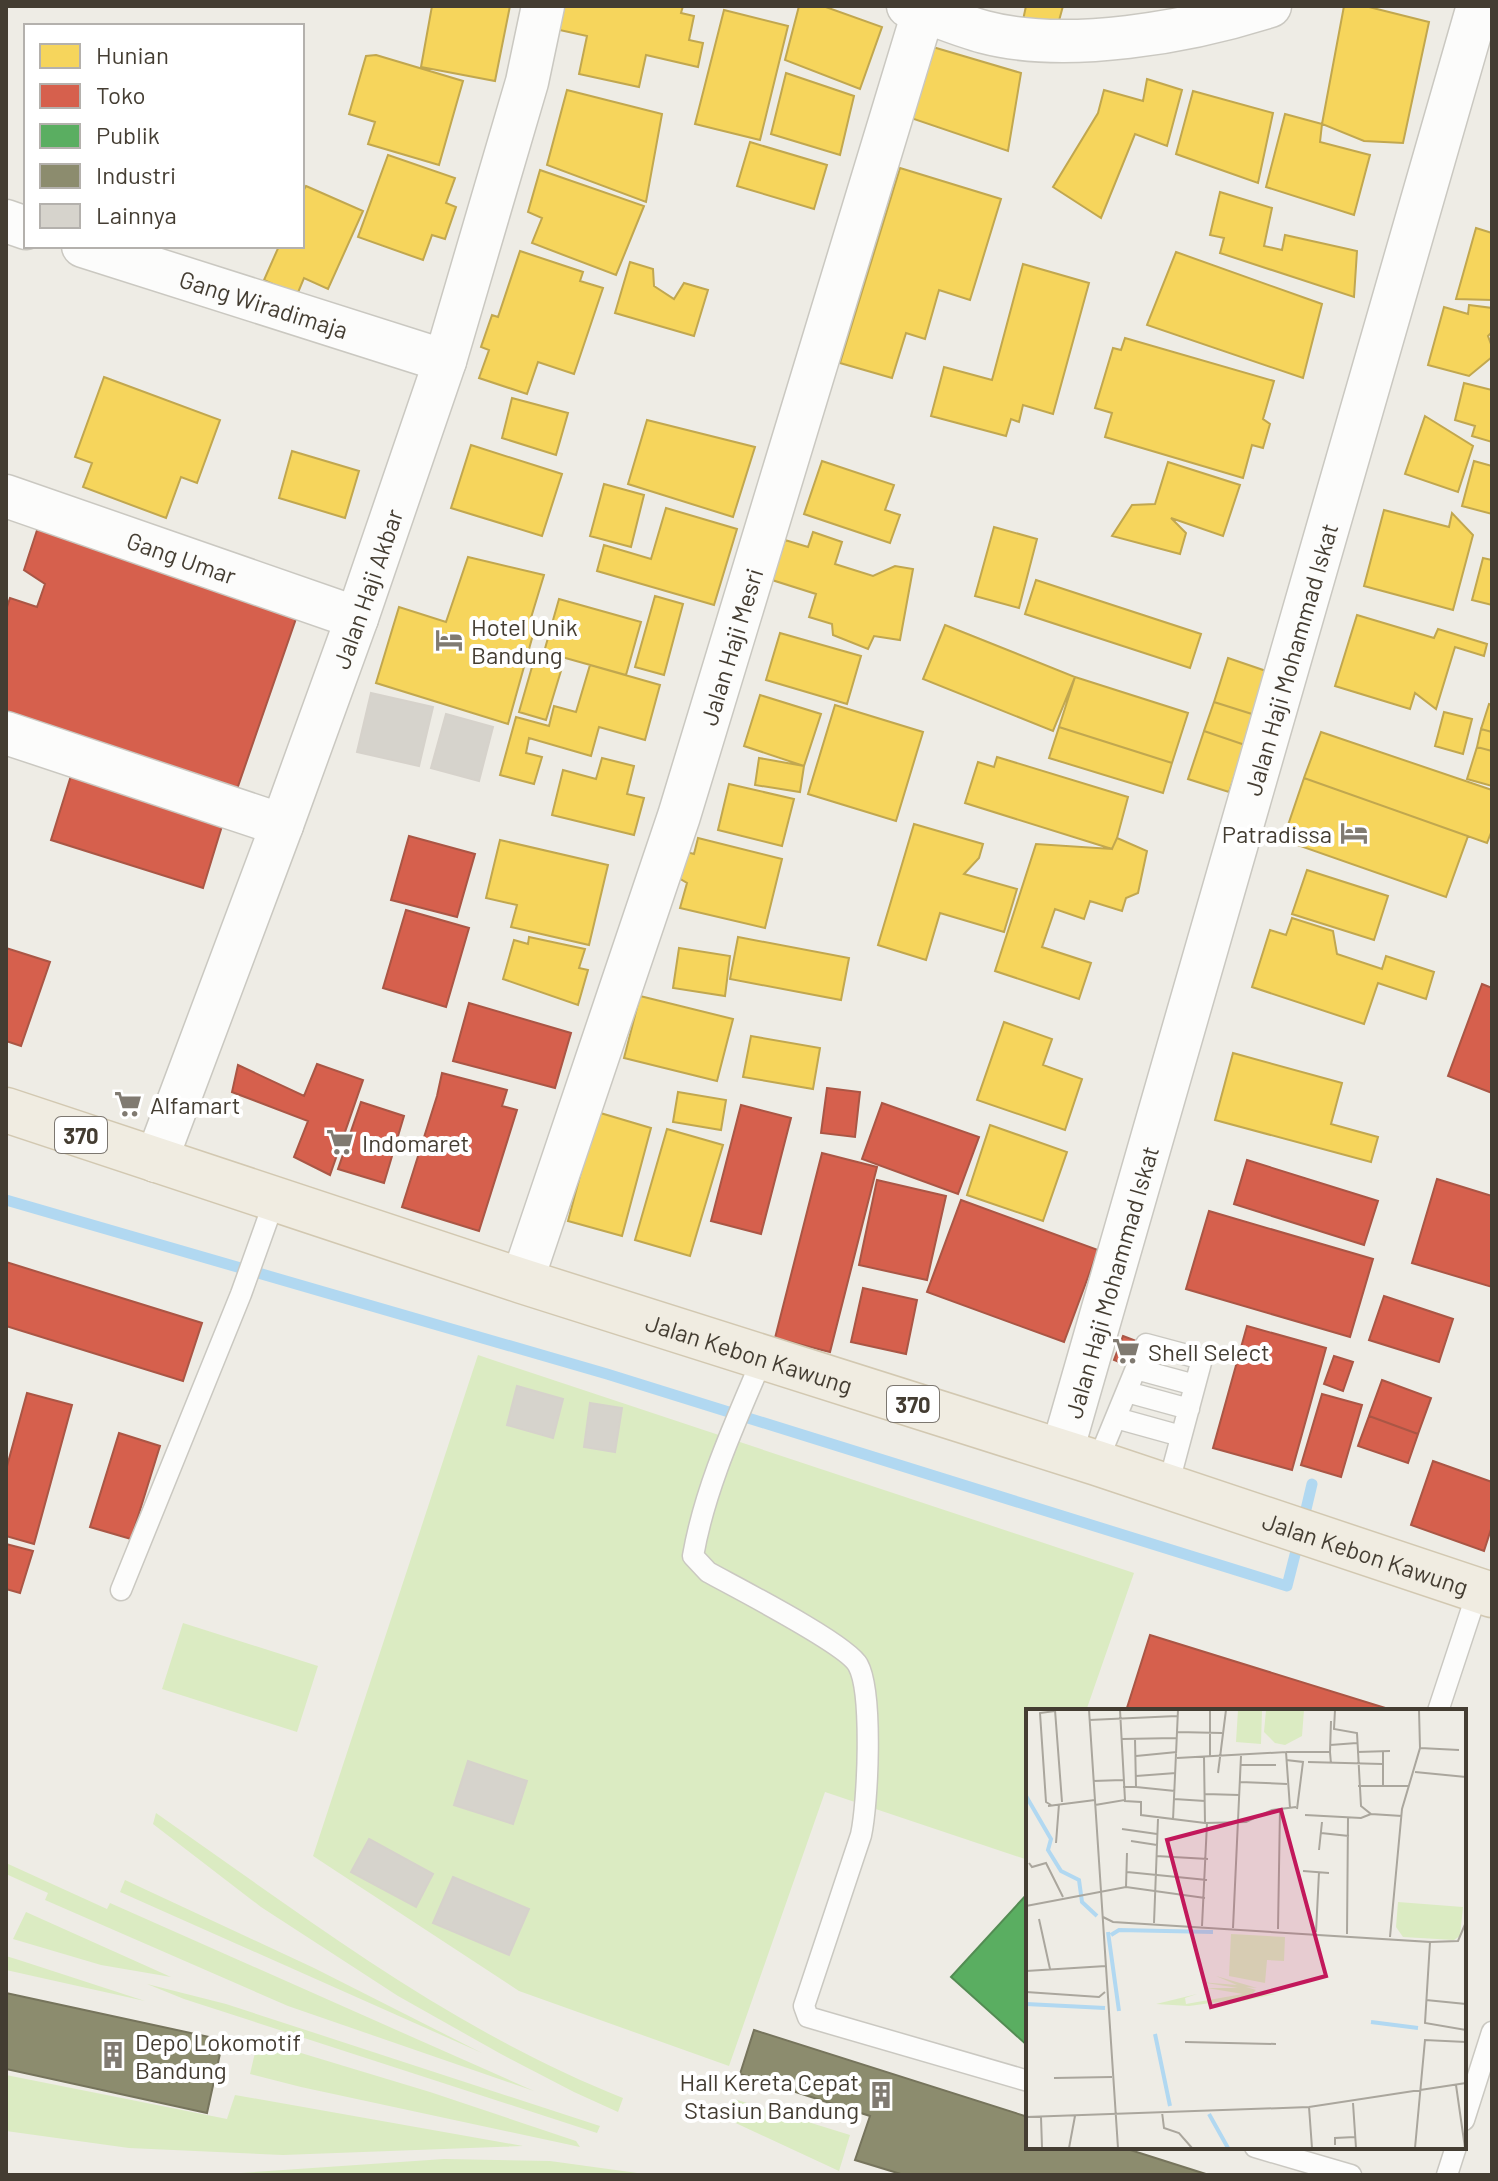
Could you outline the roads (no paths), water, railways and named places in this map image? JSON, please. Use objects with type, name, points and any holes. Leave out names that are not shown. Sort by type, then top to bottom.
[{"type":"main road","name":"Jalan Kebon Kawung","points":[[6,1110],[522,1281],[755,1376],[1080,1457],[1485,1592]]},
{"type":"street","name":"Jalan Haji Akbar","points":[[156,1161],[357,618],[445,361],[527,82],[543,6]]},
{"type":"street","points":[[919,8],[984,32],[1026,39],[1091,40],[1175,30],[1270,6]]},
{"type":"street","name":"Jalan Haji Mohammad Iskat","points":[[1080,1457],[1478,6]]},
{"type":"street","name":"Jalan Haji Mesri","points":[[522,1281],[679,816],[919,8]]},
{"type":"street","name":"Gang Wiradimaja","points":[[89,248],[445,361]]},
{"type":"street","name":"Gang Umar","points":[[6,496],[357,618]]},
{"type":"street","points":[[6,733],[282,825]]},
{"type":"lane","points":[[121,1590],[241,1294],[275,1199]]},
{"type":"lane","points":[[1080,1457],[1116,1418],[1146,1344],[1202,1359],[1168,1486]]},
{"type":"lane","points":[[755,1376],[708,1495],[693,1556],[708,1572],[835,1643],[858,1664],[865,1692],[868,1759],[865,1815],[804,2006],[808,2017],[1026,2080]]},
{"type":"lane","points":[[1127,1392],[1189,1409]]},
{"type":"lane","points":[[1116,1418],[1181,1436]]},
{"type":"lane","points":[[1439,1709],[1485,1592]]},
{"type":"lane","points":[[1466,2114],[1492,2032]]},
{"type":"lane","points":[[1262,2149],[1343,2173]]},
{"type":"lane","points":[[1447,2175],[1455,2149]]},
{"type":"waterway","points":[[6,1200],[607,1374],[1287,1586],[1299,1539]]},
{"type":"waterway","points":[[1303,1522],[1312,1484]]},
{"type":"place","name":"Hotel Unik Bandung","points":[[449,640]]},
{"type":"place","name":"Patradissa","points":[[1354,833]]},
{"type":"place","name":"Alfamart","points":[[128,1104]]},
{"type":"place","name":"Indomaret","points":[[340,1142]]},
{"type":"place","name":"Shell Select","points":[[1126,1351]]},
{"type":"place","name":"Depo Lokomotif Bandung","points":[[113,2055]]},
{"type":"place","name":"Hall Kereta Cepat Stasiun Bandung","points":[[881,2095]]}]
